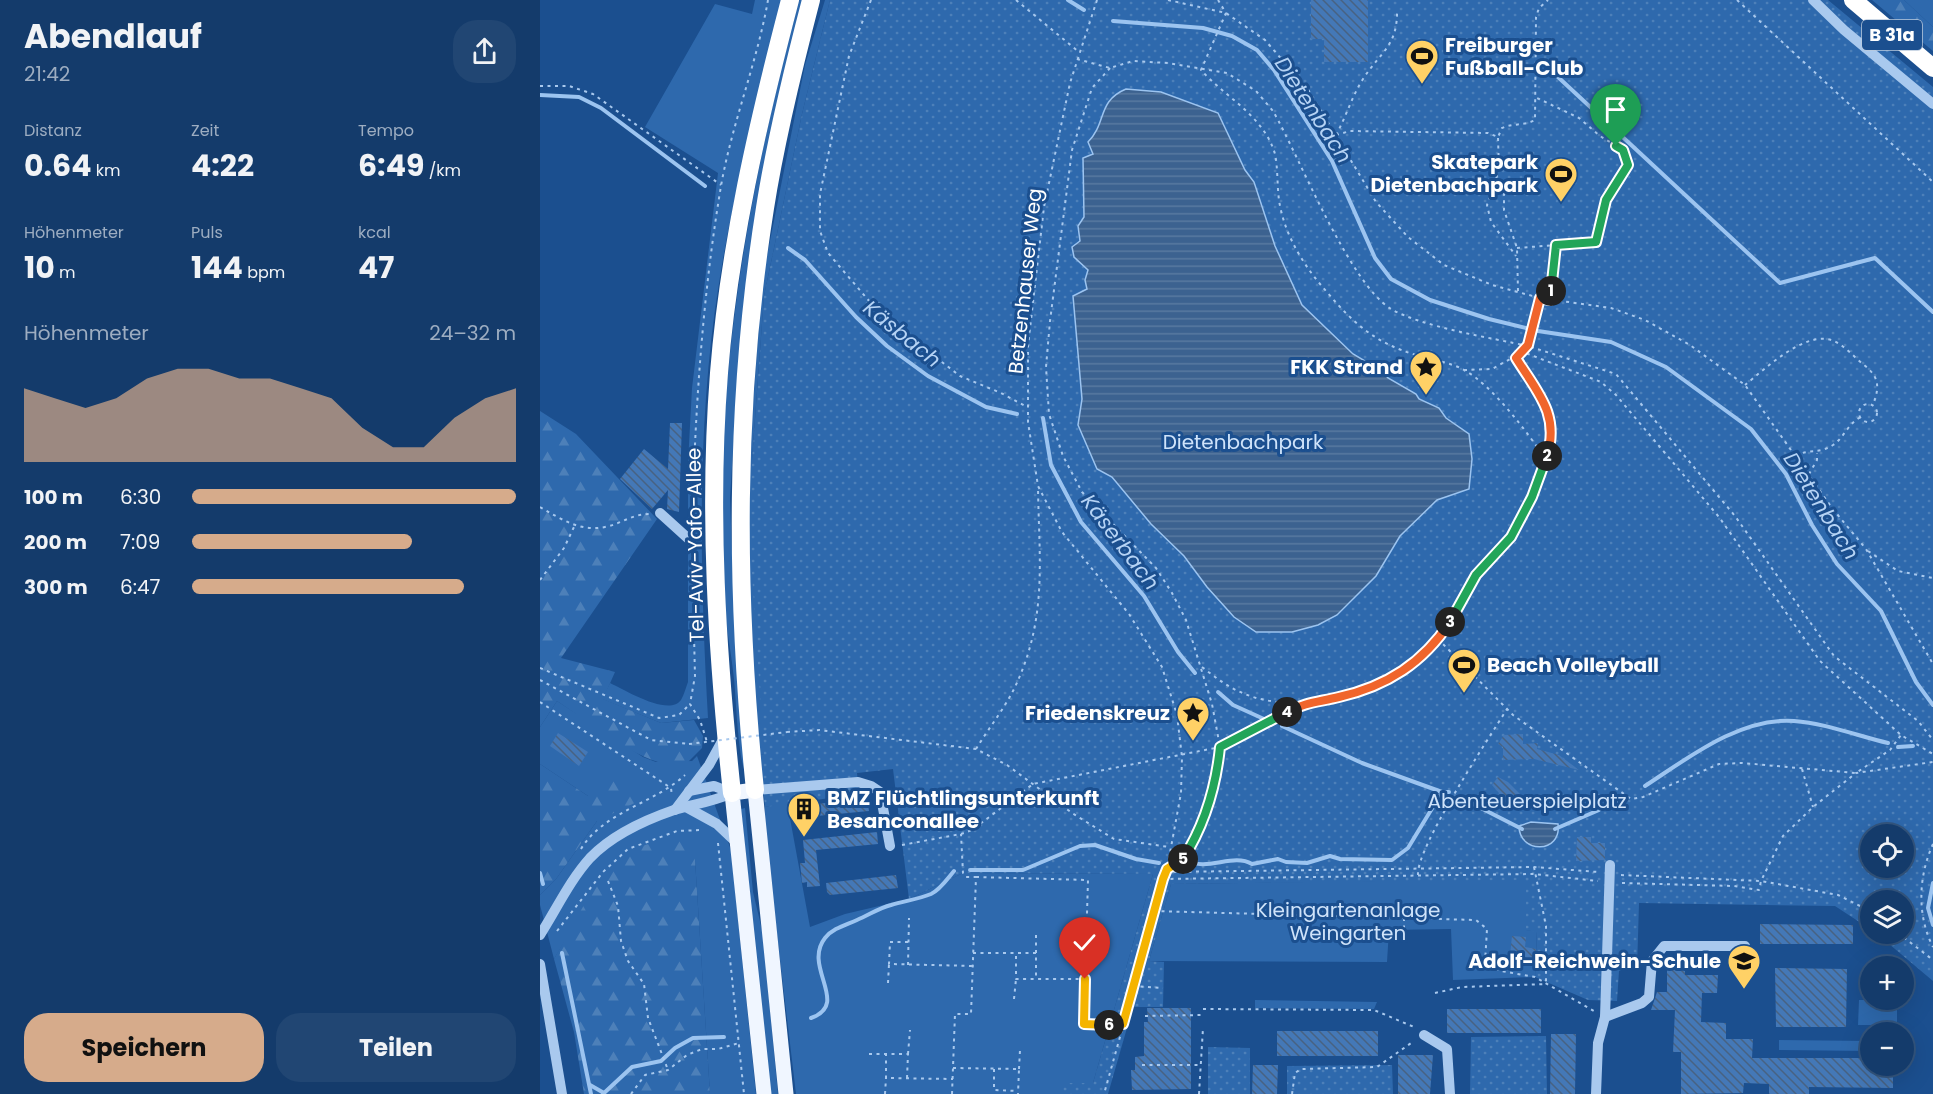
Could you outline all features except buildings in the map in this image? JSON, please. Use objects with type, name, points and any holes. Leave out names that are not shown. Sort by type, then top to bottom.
[{"type":"highway","name":"Tel-Aviv-Yafo-Allee","points":[[732,793],[725,736],[715,573],[719,373],[729,286],[750,172],[769,79],[790,0]]},
{"type":"highway","points":[[755,790],[742,642],[739,543],[745,378],[753,292],[765,206],[781,121],[811,0]]},
{"type":"highway","name":"B 31a","points":[[1853,0],[1933,68]]},
{"type":"main road","points":[[732,793],[755,790],[786,1094]]},
{"type":"main road","name":"Tel-Aviv-Yafo-Allee","points":[[732,793],[764,1094]]},
{"type":"street","points":[[1813,0],[1844,30],[1933,104]]},
{"type":"street","points":[[660,513],[692,542]]},
{"type":"street","points":[[675,810],[710,765],[725,736]]},
{"type":"street","points":[[755,790],[858,782],[871,786],[880,792],[891,846]]},
{"type":"street","points":[[689,791],[714,786],[732,793]]},
{"type":"street","points":[[540,935],[591,857],[630,830],[675,810],[715,801],[732,793]]},
{"type":"street","points":[[686,807],[717,824],[736,843]]},
{"type":"street","points":[[1596,1094],[1598,1043],[1605,1017],[1609,873]]},
{"type":"street","points":[[1605,1017],[1642,1003],[1649,997],[1652,961],[1664,946],[1745,946]]},
{"type":"street","points":[[540,964],[562,1094]]},
{"type":"street","points":[[1424,1035],[1447,1049],[1450,1094]]},
{"type":"path","points":[[871,0],[849,56],[820,194],[820,231],[828,253],[882,316],[960,376],[1027,407]]},
{"type":"path","points":[[1016,0],[1080,52]]},
{"type":"path","name":"Betzenhauser Weg","points":[[1097,0],[1077,59],[1044,207],[1028,345],[1028,422],[1038,486],[1062,532],[1129,614],[1151,646],[1170,690],[1177,715],[1182,757],[1181,793],[1166,871],[1104,1094]]},
{"type":"path","points":[[1168,0],[1226,13],[1265,40],[1309,90],[1376,202],[1408,237],[1444,265],[1492,285],[1550,300],[1611,308],[1646,320],[1690,345],[1745,385],[1866,549],[1933,664]]},
{"type":"path","points":[[1218,0],[1226,13]]},
{"type":"path","points":[[1516,256],[1491,222],[1487,205],[1499,170],[1498,137],[1502,128],[1527,124],[1534,120],[1536,17],[1539,8],[1548,0]]},
{"type":"path","points":[[1737,0],[1933,183]]},
{"type":"path","points":[[1336,135],[1362,80],[1393,40],[1398,29],[1397,9]]},
{"type":"path","points":[[1201,70],[1226,13]]},
{"type":"path","points":[[1077,59],[1110,69]]},
{"type":"path","points":[[1166,871],[1182,860],[1194,840],[1218,772],[1220,747],[1201,666],[1186,620],[1156,567],[1082,492],[1063,456],[1049,414],[1046,367],[1072,150],[1092,88],[1110,69],[1133,61],[1168,63],[1201,70],[1213,70],[1239,78],[1256,91],[1273,111],[1346,252],[1372,293],[1392,309],[1424,321],[1528,345],[1616,374],[1735,516],[1834,656],[1918,721],[1933,740]]},
{"type":"path","points":[[1201,70],[1243,107],[1264,133],[1275,154],[1279,201],[1288,235],[1304,263],[1324,290],[1374,338],[1394,348],[1464,370],[1492,369],[1516,358],[1528,345],[1540,298]]},
{"type":"path","points":[[540,86],[569,86],[593,93],[721,185]]},
{"type":"path","points":[[1517,248],[1596,242],[1606,200],[1628,165],[1623,150],[1600,136],[1579,118],[1535,97]]},
{"type":"path","points":[[1336,135],[1350,131],[1488,133],[1498,137]]},
{"type":"path","points":[[1518,291],[1517,248],[1504,210],[1504,194],[1525,179]]},
{"type":"path","points":[[1550,300],[1556,245]]},
{"type":"path","points":[[1745,385],[1796,346],[1817,339],[1831,339],[1874,373],[1878,391],[1873,405],[1877,412],[1874,420],[1868,422],[1861,417]]},
{"type":"path","points":[[1523,352],[1601,382],[1617,395],[1719,517],[1820,661],[1901,735],[1933,753]]},
{"type":"path","points":[[891,846],[972,830],[1033,784],[1182,757],[1220,747],[1303,703],[1360,692],[1389,681],[1416,663],[1438,640],[1476,575],[1511,537],[1532,497],[1546,460],[1550,445],[1551,419],[1548,409],[1516,358]]},
{"type":"path","points":[[1464,370],[1488,390],[1530,436],[1546,460]]},
{"type":"path","points":[[1861,417],[1862,406],[1873,405]]},
{"type":"path","points":[[1796,456],[1803,452],[1817,453],[1835,444],[1853,421],[1861,417]]},
{"type":"path","points":[[1809,474],[1817,460],[1817,453]]},
{"type":"path","points":[[976,749],[1018,680],[1035,630],[1040,599],[1038,486]]},
{"type":"path","points":[[540,507],[574,527],[605,527],[636,514],[660,513]]},
{"type":"path","points":[[540,580],[564,548],[574,527]]},
{"type":"path","points":[[1866,549],[1884,564],[1898,571],[1933,579]]},
{"type":"path","points":[[1438,640],[1507,710],[1631,799],[1642,797],[1719,764],[1742,763],[1856,773],[1933,762]]},
{"type":"path","points":[[1201,666],[1222,683],[1246,695],[1303,703]]},
{"type":"path","points":[[540,668],[659,718],[678,715],[690,704]]},
{"type":"path","points":[[540,680],[651,740],[689,744],[819,730],[976,749],[1007,765],[1072,813],[1114,839],[1170,848]]},
{"type":"path","points":[[540,702],[671,788],[675,810]]},
{"type":"path","points":[[1418,876],[1418,868],[1454,796],[1507,710]]},
{"type":"path","points":[[1166,871],[1534,867],[1759,890],[1761,881],[1783,836],[1813,807],[1890,750],[1901,735]]},
{"type":"path","points":[[1802,768],[1813,807]]},
{"type":"path","points":[[553,937],[603,872],[628,849],[677,831],[695,828],[705,831]]},
{"type":"path","points":[[714,833],[718,843],[744,1094]]},
{"type":"path","points":[[961,834],[963,873],[966,877],[1088,880],[1084,1024],[1123,1024]]},
{"type":"path","points":[[1933,844],[1928,855],[1921,897],[1922,921],[1933,948]]},
{"type":"path","points":[[1534,867],[1546,926],[1546,984]]},
{"type":"path","points":[[1163,879],[1609,873],[1761,881],[1838,895],[1860,906]]},
{"type":"path","points":[[952,1094],[955,1014],[971,1014],[976,877]]},
{"type":"path","points":[[608,881],[618,906],[621,941],[628,962],[644,984],[648,1018],[668,1070]]},
{"type":"path","points":[[1154,911],[1476,920],[1487,929],[1485,963],[1500,970],[1535,976],[1605,1017]]},
{"type":"path","points":[[908,965],[909,918]]},
{"type":"path","points":[[1404,918],[1404,933]]},
{"type":"path","points":[[1036,933],[1036,979]]},
{"type":"path","points":[[888,983],[890,942],[908,942]]},
{"type":"path","points":[[1912,944],[1933,960]]},
{"type":"path","points":[[973,953],[1036,953]]},
{"type":"path","points":[[1014,999],[1016,953]]},
{"type":"path","points":[[889,964],[973,966]]},
{"type":"path","points":[[1016,978],[1085,979]]},
{"type":"path","points":[[1435,993],[1462,987],[1546,984]]},
{"type":"path","points":[[1133,986],[1163,988]]},
{"type":"path","points":[[1203,1009],[1374,1010],[1409,1023],[1424,1035],[1377,1067],[1301,1069],[1295,1073],[1293,1094]]},
{"type":"path","points":[[1145,1016],[1203,1015]]},
{"type":"path","points":[[1199,1094],[1203,1028]]},
{"type":"path","points":[[907,1078],[910,1030]]},
{"type":"path","points":[[631,1094],[645,1075],[668,1070],[687,1055],[702,1050],[718,1050],[739,1043]]},
{"type":"path","points":[[994,1069],[994,1092],[1018,1092],[1020,1050]]},
{"type":"path","points":[[870,1054],[908,1054]]},
{"type":"path","points":[[885,1094],[886,1054]]},
{"type":"path","points":[[1142,1065],[1200,1065]]},
{"type":"path","points":[[953,1068],[1019,1069]]},
{"type":"path","points":[[886,1078],[953,1079]]},
{"type":"green space","points":[[755,0],[783,0],[732,212],[719,283],[706,391],[702,555],[708,718],[661,723],[602,699],[610,683],[636,696],[667,706],[681,700],[688,682],[688,463],[692,388],[718,173],[645,127],[715,4],[752,14]]},
{"type":"green space","points":[[799,0],[807,0],[747,277],[740,341],[730,498],[735,641],[746,773],[739,743],[734,679],[723,593],[721,518],[723,443],[737,294],[749,219],[780,73]]},
{"type":"green space","points":[[825,0],[830,0],[802,114],[764,296],[752,460],[765,754],[760,755],[749,647],[746,503],[762,281],[805,65]]},
{"type":"green space","name":"Dietenbachpark","points":[[830,0],[1828,0],[1933,87],[1933,981],[1914,965],[1914,956],[1903,956],[1889,944],[1914,944],[1914,890],[1860,890],[1860,922],[1835,906],[1639,903],[1637,969],[1619,971],[1617,1001],[1588,1000],[1535,977],[1537,932],[1526,930],[1526,880],[1171,884],[1149,961],[1164,962],[1163,1007],[1133,1007],[1108,1094],[1063,1094],[1063,1083],[1093,1083],[1153,874],[963,873],[909,899],[893,769],[857,773],[859,794],[765,807],[760,755],[764,754],[750,544],[752,460],[764,296],[802,114]]},
{"type":"green space","points":[[1872,0],[1904,0],[1933,27],[1933,51]]},
{"type":"green space","points":[[1904,0],[1933,0],[1933,27]]},
{"type":"green space","points":[[540,411],[576,434],[657,519],[561,658],[615,672],[603,699],[661,723],[694,720],[703,736],[702,748],[684,766],[668,765],[635,752],[601,732],[557,701],[540,727]]},
{"type":"green space","points":[[557,701],[643,757],[656,762],[692,761],[697,756],[731,850],[756,1094],[710,1094],[695,860],[597,887],[554,959],[540,905],[540,895],[556,879],[597,821],[588,796],[540,764],[540,727]]},
{"type":"green space","points":[[540,764],[588,796],[613,770],[645,798],[597,821],[556,879],[540,895]]},
{"type":"green space","points":[[787,802],[810,927],[845,914],[909,899],[963,873],[1153,874],[1093,1083],[1063,1083],[1063,1094],[796,1094],[765,833],[765,807]]},
{"type":"green space","points":[[745,808],[753,892],[763,934],[778,1094],[770,1094],[741,809]]},
{"type":"green space","points":[[681,836],[695,860],[710,1094],[584,1094],[574,1032],[554,959],[587,900],[619,860],[643,846]]},
{"type":"green space","name":"Kleingartenanlage Weingarten","points":[[1526,879],[1526,930],[1537,931],[1535,977],[1453,980],[1451,929],[1389,930],[1387,962],[1149,961],[1171,884]]},
{"type":"green space","points":[[1255,1000],[1377,1002],[1374,1009],[1255,1008]]},
{"type":"green space","points":[[1859,1000],[1860,1010],[1897,1010],[1897,1022],[1860,1022],[1858,1025]]},
{"type":"green space","points":[[1546,1036],[1547,1094],[1470,1094],[1471,1037]]},
{"type":"green space","points":[[1779,1040],[1860,1041],[1860,1051],[1779,1050]]},
{"type":"green space","points":[[1208,1047],[1250,1048],[1250,1094],[1208,1094]]},
{"type":"green space","points":[[1392,1065],[1393,1094],[1287,1094],[1287,1066]]},
{"type":"shaded area","points":[[1126,89],[1161,92],[1218,113],[1245,170],[1254,182],[1275,246],[1302,305],[1353,354],[1416,394],[1419,399],[1439,408],[1446,418],[1469,434],[1472,459],[1469,489],[1437,500],[1400,536],[1376,576],[1337,615],[1318,625],[1292,632],[1256,632],[1234,617],[1207,587],[1184,556],[1151,524],[1112,477],[1097,469],[1078,425],[1082,399],[1073,296],[1087,289],[1085,280],[1088,270],[1074,257],[1072,247],[1080,241],[1078,226],[1084,217],[1083,158],[1093,154],[1088,142],[1098,127],[1106,106],[1117,94]]},
{"type":"shaded area","points":[[1531,822],[1558,824],[1554,841],[1540,847],[1526,842],[1519,826]]},
{"type":"waterway","name":"Dietenbach","points":[[1068,0],[1084,10]]},
{"type":"waterway","name":"Dietenbach","points":[[1113,21],[1203,28],[1232,36],[1257,50],[1274,70],[1332,161],[1375,258],[1391,279],[1430,300],[1489,319],[1538,331],[1611,342],[1666,367],[1751,429],[1786,474],[1812,525],[1837,564],[1881,611],[1916,682],[1933,705]]},
{"type":"waterway","points":[[1545,65],[1780,283],[1875,258],[1933,312]]},
{"type":"waterway","name":"Käsbach","points":[[540,95],[579,97],[601,108],[705,186]]},
{"type":"waterway","name":"Käsbach","points":[[788,248],[805,260],[856,317],[887,346],[928,376],[986,407],[1017,414]]},
{"type":"waterway","name":"Käserbach","points":[[1043,418],[1051,465],[1081,522],[1144,596],[1178,652],[1195,673]]},
{"type":"waterway","name":"Käserbach","points":[[1218,692],[1233,705],[1264,719]]},
{"type":"waterway","points":[[1645,786],[1697,752],[1734,732],[1774,721],[1818,724],[1888,743]]},
{"type":"waterway","name":"Käserbach","points":[[1282,726],[1362,763],[1442,792]]},
{"type":"waterway","points":[[1898,747],[1913,746]]},
{"type":"waterway","points":[[1186,861],[1203,864],[1237,860],[1252,864],[1278,859],[1286,862],[1307,863],[1330,856],[1340,859],[1392,860],[1408,848],[1442,792],[1449,792]]},
{"type":"waterway","points":[[1611,806],[1622,800]]},
{"type":"waterway","points":[[1469,802],[1522,829]]},
{"type":"waterway","points":[[1555,829],[1599,810]]},
{"type":"waterway","points":[[970,870],[1023,870],[1080,846],[1095,845],[1136,859],[1159,863]]},
{"type":"waterway","points":[[811,1018],[822,1012],[827,1004],[827,994],[819,961],[819,949],[825,938],[840,927],[882,908],[931,894],[941,887],[954,871]]},
{"type":"waterway","points":[[540,873],[543,884]]},
{"type":"waterway","name":"Dietenbach","points":[[1933,883],[1928,908],[1933,925]]},
{"type":"waterway","points":[[562,953],[591,1094]]},
{"type":"waterway","points":[[603,1094],[632,1067],[661,1061],[675,1048],[693,1038],[724,1037]]},
{"type":"waterway","points":[[590,1085],[604,1093]]},
{"type":"place","name":"Freiburger Fußball-Club","points":[[1422,85]]},
{"type":"place","name":"Skatepark Dietenbachpark","points":[[1561,203]]},
{"type":"place","name":"FKK Strand","points":[[1426,396]]},
{"type":"place","name":"Beach Volleyball","points":[[1464,694]]},
{"type":"place","name":"Friedenskreuz","points":[[1193,742]]},
{"type":"place","name":"BMZ Flüchtlingsunterkunft Besanconallee","points":[[804,838]]},
{"type":"place","name":"Adolf-Reichwein-Schule","points":[[1744,990]]},
{"type":"route","points":[[1085,979],[1084,1024],[1123,1024],[1163,879],[1167,869],[1182,860],[1194,840],[1218,772],[1220,747],[1303,703],[1329,700],[1360,692],[1389,681],[1416,663],[1438,640],[1459,608],[1476,575],[1511,537],[1532,497],[1546,460],[1552,431],[1548,409],[1516,358],[1528,345],[1540,298],[1550,300],[1556,245],[1596,242],[1606,200],[1628,165],[1623,150],[1616,146]]},
{"type":"park label","name":"Abenteuerspielplatz","points":[[1527,801]]}]
